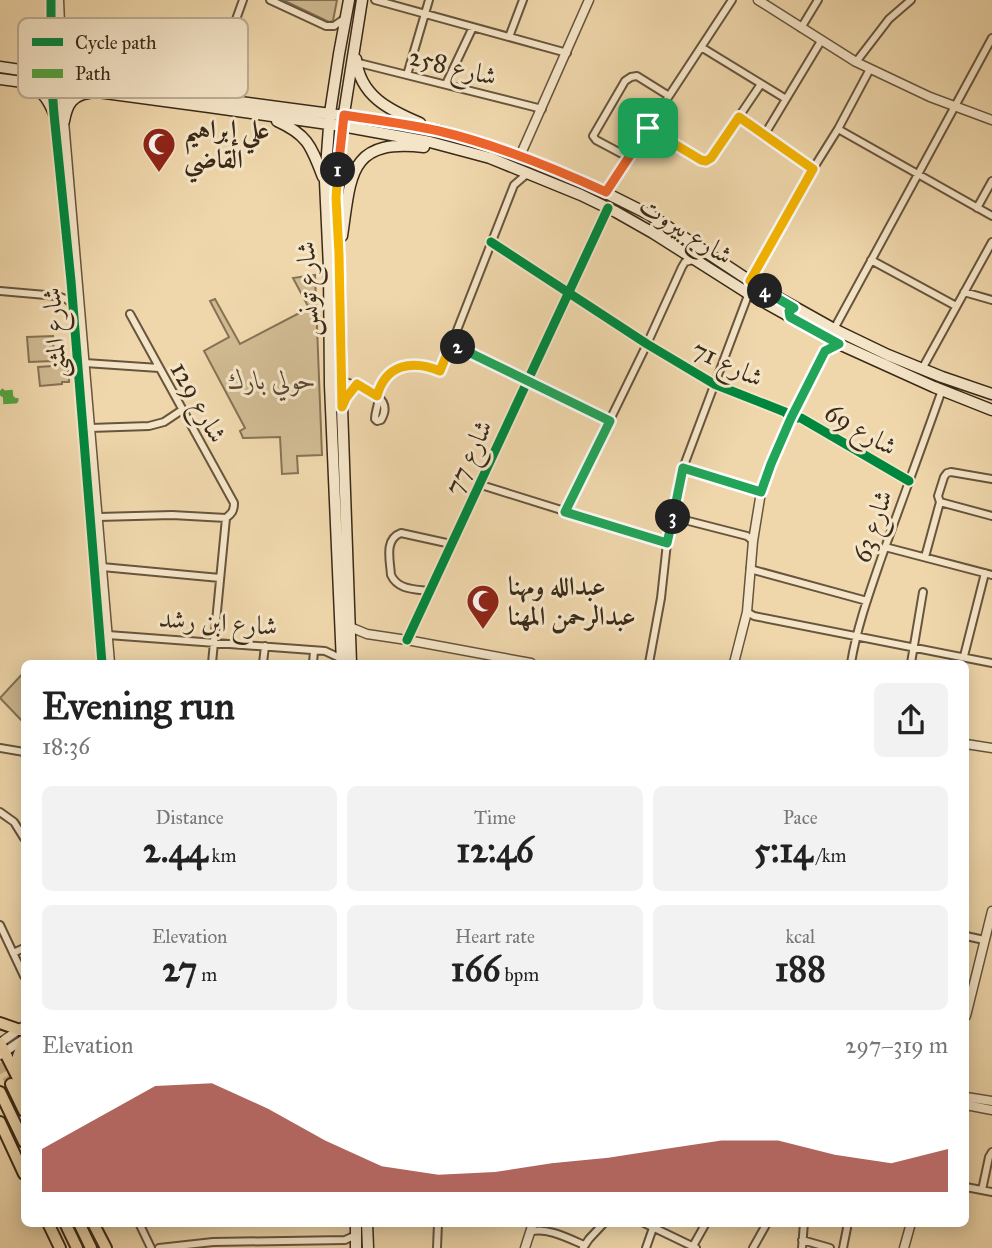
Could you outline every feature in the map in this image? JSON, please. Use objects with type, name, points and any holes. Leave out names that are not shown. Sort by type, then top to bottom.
[{"type":"main road","name":"شارع تونس","points":[[346,643],[350,627],[342,378],[325,181],[330,113],[349,0]]},
{"type":"main road","name":"شارع تونس","points":[[345,660],[331,396],[339,254],[336,198],[342,126],[362,0]]},
{"type":"main road","points":[[356,30],[355,62],[372,97],[403,116],[440,131]]},
{"type":"main road","name":"شارع بيروت","points":[[0,67],[18,70]]},
{"type":"main road","name":"شارع بيروت","points":[[0,79],[18,81]]},
{"type":"main road","points":[[13,81],[18,83]]},
{"type":"main road","points":[[46,98],[54,114]]},
{"type":"main road","points":[[64,121],[73,98]]},
{"type":"main road","name":"شارع بيروت","points":[[160,98],[430,142],[511,166],[608,208],[695,260],[778,304],[839,344],[992,409]]},
{"type":"main road","name":"شارع بيروت","points":[[209,98],[330,113],[440,131],[520,156],[563,172],[658,220],[747,286]]},
{"type":"main road","points":[[267,116],[305,138],[325,181]]},
{"type":"main road","points":[[339,254],[353,172],[369,153],[381,148],[404,145],[474,154]]},
{"type":"main road","name":"شارع بيروت","points":[[792,313],[922,369],[992,394]]},
{"type":"main road","points":[[975,404],[982,398],[978,390]]},
{"type":"main road","points":[[992,401],[992,409]]},
{"type":"main road","points":[[0,1023],[21,1033]]},
{"type":"main road","points":[[13,1078],[21,1043]]},
{"type":"main road","points":[[1,1047],[21,1102]]},
{"type":"main road","points":[[13,1078],[21,1087]]},
{"type":"main road","points":[[0,1092],[21,1136]]},
{"type":"main road","points":[[0,1122],[21,1168]]},
{"type":"main road","points":[[50,1227],[60,1248]]},
{"type":"main road","points":[[67,1227],[78,1248]]},
{"type":"main road","points":[[81,1227],[91,1248]]},
{"type":"main road","points":[[95,1227],[106,1248]]},
{"type":"main road","points":[[356,1227],[356,1248]]},
{"type":"main road","points":[[367,1227],[368,1248]]},
{"type":"street","name":"شارع المثنى","points":[[51,0],[51,18]]},
{"type":"street","name":"شارع المثنى","points":[[60,0],[60,18]]},
{"type":"street","points":[[236,18],[243,0]]},
{"type":"street","points":[[270,0],[326,26],[334,26],[346,18]]},
{"type":"street","points":[[375,0],[567,53]]},
{"type":"street","points":[[407,75],[429,0]]},
{"type":"street","points":[[509,37],[523,0]]},
{"type":"street","points":[[520,156],[589,0]]},
{"type":"street","points":[[606,192],[732,0]]},
{"type":"street","points":[[758,0],[856,62],[954,108],[992,120]]},
{"type":"street","points":[[800,28],[818,0]]},
{"type":"street","points":[[856,62],[889,19],[911,0]]},
{"type":"street","points":[[446,84],[473,27]]},
{"type":"street","points":[[834,329],[992,38]]},
{"type":"street","points":[[765,134],[821,41]]},
{"type":"street","points":[[701,47],[786,99]]},
{"type":"street","name":"شارع 258","points":[[355,62],[542,108]]},
{"type":"street","points":[[650,660],[661,598],[667,543],[683,468],[747,298],[747,286],[870,69]]},
{"type":"street","points":[[628,157],[596,141],[593,136],[625,81],[637,76],[669,96]]},
{"type":"street","points":[[648,128],[706,161],[711,158],[761,84]]},
{"type":"street","name":"شارع المثنى","points":[[55,98],[54,114],[73,304],[102,660]]},
{"type":"street","name":"شارع المثنى","points":[[60,98],[110,660]]},
{"type":"street","points":[[739,117],[813,169]]},
{"type":"street","points":[[838,129],[992,216]]},
{"type":"street","points":[[342,378],[377,396],[385,378],[406,365],[427,365],[440,371],[514,185],[511,166]]},
{"type":"street","points":[[514,185],[528,173]]},
{"type":"street","points":[[977,208],[992,181]]},
{"type":"street","name":"شارع 77","points":[[407,640],[608,208]]},
{"type":"street","points":[[491,242],[647,344]]},
{"type":"street","points":[[922,369],[992,242]]},
{"type":"street","points":[[565,512],[682,267],[685,262],[695,260]]},
{"type":"street","points":[[871,260],[956,306]]},
{"type":"street","points":[[0,290],[62,297],[73,304]]},
{"type":"street","points":[[964,292],[992,300]]},
{"type":"street","name":"شارع 129","points":[[130,314],[233,503],[232,513],[226,518]]},
{"type":"street","points":[[451,344],[610,421]]},
{"type":"street","name":"شارع 71","points":[[647,344],[714,384],[785,412],[791,418]]},
{"type":"street","points":[[735,660],[747,612],[752,541],[761,492],[791,418],[825,351],[839,344]]},
{"type":"street","points":[[85,363],[159,368]]},
{"type":"street","points":[[342,407],[357,384]]},
{"type":"street","name":"شارع 63","points":[[851,660],[855,636],[942,390]]},
{"type":"street","points":[[90,428],[149,426],[164,422],[182,410]]},
{"type":"street","name":"شارع 69","points":[[791,418],[801,418],[909,481]]},
{"type":"street","points":[[683,468],[761,492]]},
{"type":"street","points":[[925,557],[940,502],[937,496],[947,473],[992,479]]},
{"type":"street","points":[[478,484],[667,543]]},
{"type":"street","points":[[940,502],[992,516]]},
{"type":"street","points":[[98,517],[172,515],[226,518],[212,660]]},
{"type":"street","points":[[673,517],[747,536],[752,541]]},
{"type":"street","points":[[429,591],[402,587],[393,580],[389,545],[395,535],[401,533],[451,544]]},
{"type":"street","points":[[885,547],[988,574],[964,656]]},
{"type":"street","points":[[102,568],[220,578]]},
{"type":"street","points":[[750,569],[867,601]]},
{"type":"street","points":[[912,660],[923,593]]},
{"type":"street","points":[[747,612],[754,616],[992,663]]},
{"type":"street","points":[[350,627],[368,634],[495,660]]},
{"type":"street","name":"شارع ابن رشد","points":[[108,635],[325,651],[368,634]]},
{"type":"street","points":[[263,660],[265,646]]},
{"type":"street","points":[[313,660],[314,651]]},
{"type":"street","name":"شارع ابن رشد","points":[[325,651],[341,660]]},
{"type":"street","points":[[969,744],[992,748]]},
{"type":"street","points":[[0,748],[21,752]]},
{"type":"street","points":[[0,812],[12,820],[21,834]]},
{"type":"street","points":[[969,1003],[992,911]]},
{"type":"street","points":[[0,925],[21,970]]},
{"type":"street","points":[[969,937],[984,940]]},
{"type":"street","points":[[13,953],[21,949]]},
{"type":"street","points":[[1,1047],[21,1035]]},
{"type":"street","points":[[969,1097],[992,1101]]},
{"type":"street","points":[[969,1106],[992,1110]]},
{"type":"street","points":[[982,1190],[991,1153]]},
{"type":"street","points":[[969,1188],[992,1192]]},
{"type":"street","points":[[141,1227],[151,1248]]},
{"type":"street","points":[[437,1248],[438,1227]]},
{"type":"street","points":[[524,1248],[532,1227],[566,1237],[584,1247],[600,1227]]},
{"type":"street","points":[[646,1248],[653,1228],[694,1247],[704,1227]]},
{"type":"street","points":[[753,1248],[764,1227]]},
{"type":"street","points":[[843,1248],[847,1227]]},
{"type":"street","points":[[904,1248],[910,1227]]},
{"type":"street","points":[[159,1248],[213,1242],[270,1244],[345,1240],[356,1235]]},
{"type":"street","points":[[345,1240],[356,1248]]},
{"type":"street","points":[[802,1244],[830,1248]]},
{"type":"green space","points":[[283,0],[337,0],[333,21],[329,22]]},
{"type":"green space","name":"حولي بارك","points":[[315,275],[322,455],[297,456],[298,473],[282,474],[280,437],[243,438],[240,431],[245,428],[204,351],[229,337],[210,301],[215,299],[240,344],[309,308],[293,278]]},
{"type":"green space","points":[[53,336],[54,361],[29,362],[27,337]]},
{"type":"green space","points":[[68,365],[69,382],[40,386],[38,367]]},
{"type":"green space","points":[[21,675],[21,720],[0,698]]},
{"type":"tunnel","points":[[0,1063],[11,1084]]},
{"type":"marked path","points":[[0,391],[4,394],[15,393],[15,400],[0,401]]},
{"type":"cycle path","points":[[51,0],[51,18]]},
{"type":"cycle path","points":[[53,98],[71,281],[102,660]]},
{"type":"cycle path","points":[[407,640],[608,208]]},
{"type":"cycle path","points":[[491,242],[647,344],[714,384],[785,412],[791,418],[801,418],[909,481]]},
{"type":"place","name":"علي إبراهيم القاضي","points":[[159,174]]},
{"type":"place","name":"عبدالله ومهنا عبدالرحمن المهنا","points":[[483,631]]},
{"type":"route","points":[[344,115],[440,131],[563,172],[606,192],[648,128],[706,161],[711,158],[739,117],[813,169],[750,281],[794,308],[789,311],[790,317],[839,344],[825,351],[791,418],[761,492],[683,468],[667,543],[565,512],[610,421],[451,344],[440,371],[427,365],[406,365],[385,378],[377,396],[357,384],[342,407],[336,198],[344,115]]}]
